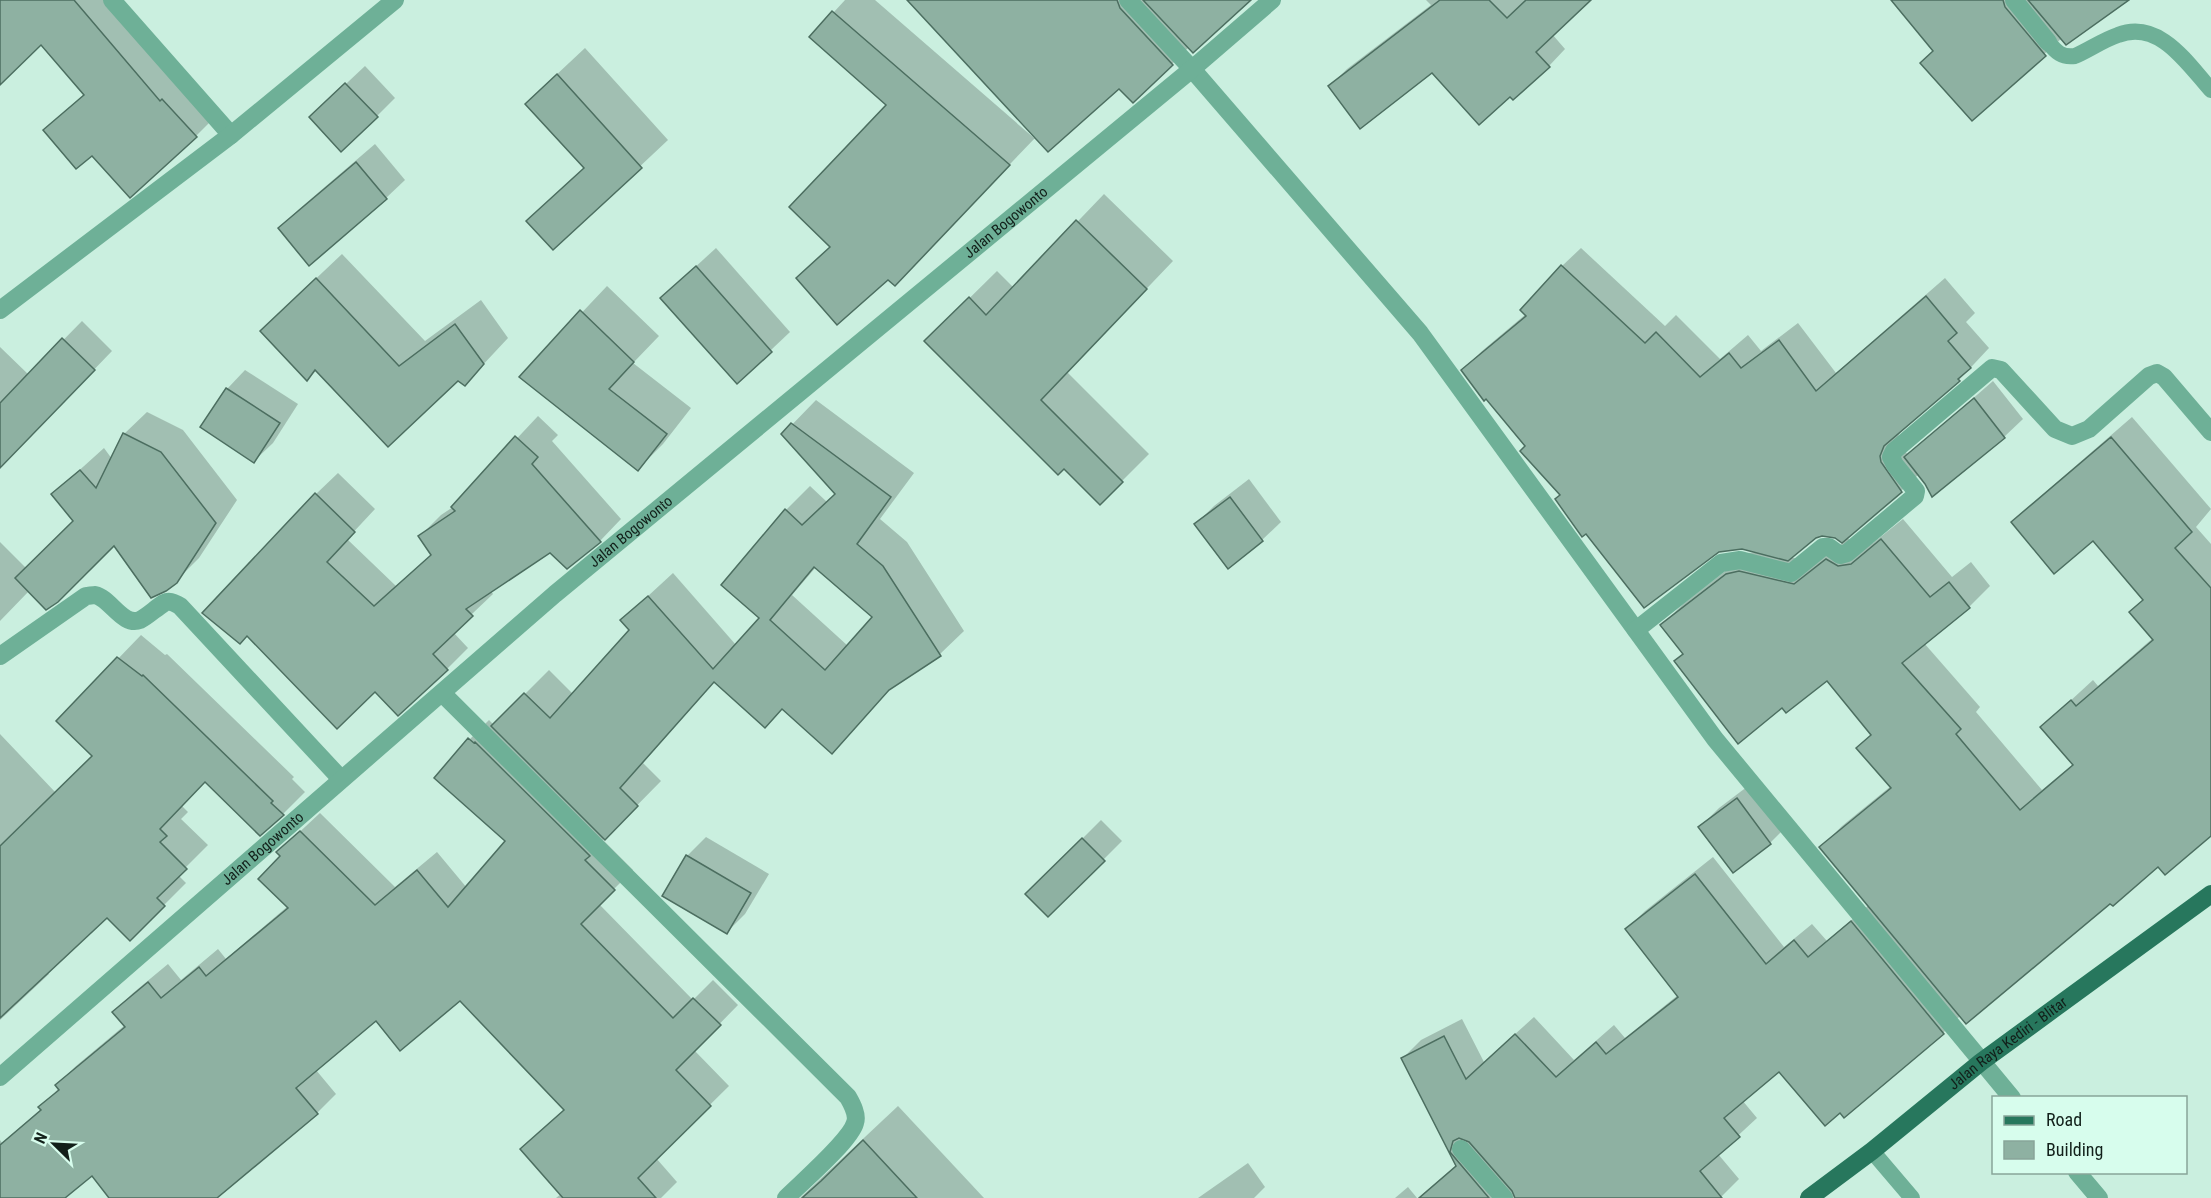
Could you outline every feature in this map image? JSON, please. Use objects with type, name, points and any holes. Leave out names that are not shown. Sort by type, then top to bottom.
[{"type":"main road","name":"Jalan Raya Kediri - Blitar","points":[[1809,1198],[1872,1152],[1981,1062],[2211,894]]},
{"type":"street","points":[[112,0],[231,135]]},
{"type":"street","points":[[0,310],[231,135],[395,0]]},
{"type":"street","points":[[1128,0],[1192,69],[1420,333],[1715,739],[2010,1096]]},
{"type":"street","name":"Jalan Bogowonto","points":[[0,1077],[555,594],[1192,69],[1272,0]]},
{"type":"street","points":[[2014,0],[2048,42]]},
{"type":"street","points":[[1636,630],[1721,563],[1740,560],[1791,573],[1823,547],[1829,547],[1840,555],[1847,553],[1915,496],[1916,490],[1891,457],[1894,451],[1992,368],[2001,370],[2055,429],[2072,435],[2088,429],[2149,376],[2157,374],[2164,377],[2211,432]]},
{"type":"street","points":[[0,656],[86,596],[95,595],[103,599],[133,621],[141,620],[168,601],[174,603],[180,606],[341,779]]},
{"type":"street","points":[[442,693],[848,1097],[853,1106],[856,1121],[849,1135],[786,1198]]},
{"type":"street","points":[[1461,1149],[1504,1198]]},
{"type":"street","points":[[2078,1174],[2099,1198]]},
{"type":"lane","points":[[2048,42],[2055,51],[2068,57],[2117,35],[2135,30],[2156,34],[2183,58],[2211,90]]},
{"type":"lane","points":[[1872,1152],[1912,1198]]},
{"type":"building","points":[[0,0],[74,0],[160,101],[162,99],[197,137],[130,198],[92,156],[76,169],[43,130],[84,95],[41,45],[0,85]]},
{"type":"building","points":[[907,0],[1117,0],[1120,8],[1173,65],[1133,103],[1119,89],[1048,152]]},
{"type":"building","points":[[1143,0],[1251,0],[1193,53]]},
{"type":"building","points":[[1440,0],[1489,0],[1507,18],[1526,0],[1591,0],[1536,52],[1550,67],[1513,100],[1510,97],[1479,125],[1432,73],[1360,129],[1328,86]]},
{"type":"building","points":[[1891,0],[2003,0],[2005,7],[2046,56],[1972,121],[1920,63],[1933,51]]},
{"type":"building","points":[[2028,0],[2129,0],[2066,45]]},
{"type":"building","points":[[832,11],[1010,165],[895,286],[888,280],[837,325],[796,278],[830,247],[789,207],[886,105],[809,37]]},
{"type":"building","points":[[557,74],[642,168],[553,250],[526,221],[584,168],[525,104]]},
{"type":"building","points":[[345,83],[378,117],[341,152],[309,117]]},
{"type":"building","points":[[356,162],[387,199],[309,266],[278,228]]},
{"type":"building","points":[[1076,220],[1147,289],[1041,400],[1123,482],[1100,505],[1064,469],[1058,475],[924,341],[969,297],[986,315]]},
{"type":"building","points":[[1561,265],[1645,343],[1656,332],[1700,377],[1729,353],[1741,368],[1779,340],[1816,391],[1926,296],[1957,333],[1948,341],[1971,368],[1958,379],[1960,381],[1884,446],[1880,456],[1881,462],[1902,492],[1842,543],[1835,538],[1822,536],[1816,538],[1788,561],[1742,549],[1719,552],[1644,608],[1586,534],[1582,537],[1555,499],[1560,495],[1520,451],[1525,446],[1486,399],[1484,401],[1461,370],[1526,316],[1520,310]]},
{"type":"building","points":[[696,266],[772,352],[737,384],[660,298]]},
{"type":"building","points":[[316,278],[399,366],[455,324],[484,364],[465,386],[458,381],[388,447],[315,370],[307,381],[260,331]]},
{"type":"building","points":[[580,310],[634,362],[609,389],[667,434],[638,471],[519,377]]},
{"type":"building","points":[[62,338],[95,370],[0,468],[0,403]]},
{"type":"building","points":[[226,388],[280,423],[254,463],[200,427]]},
{"type":"building","points":[[1974,398],[2005,438],[1932,497],[1904,457]]},
{"type":"building","points":[[791,423],[891,497],[857,544],[883,566],[941,656],[889,690],[832,754],[782,709],[765,728],[714,682],[620,788],[638,806],[605,840],[491,726],[524,693],[550,718],[629,630],[620,620],[648,596],[713,669],[759,618],[721,585],[785,509],[802,525],[835,494],[781,434]],"holes":[[[814,567],[872,617],[825,670],[770,620]]]},
{"type":"building","points":[[123,433],[161,452],[216,523],[177,583],[166,591],[151,598],[114,546],[58,602],[46,610],[15,578],[73,521],[51,494],[80,470],[96,488]]},
{"type":"building","points":[[515,436],[538,457],[532,464],[601,542],[567,569],[550,553],[466,609],[473,616],[433,654],[448,670],[398,716],[375,692],[337,729],[247,636],[240,644],[202,613],[315,493],[355,532],[327,562],[374,606],[431,555],[418,536],[455,511],[451,507]]},
{"type":"building","points":[[2111,437],[2192,532],[2175,548],[2211,588],[2211,836],[2165,875],[2158,867],[1966,1024],[1819,847],[1891,788],[1856,748],[1871,735],[1827,681],[1786,713],[1782,708],[1738,744],[1674,661],[1683,654],[1660,625],[1726,574],[1739,571],[1794,584],[1826,559],[1838,566],[1851,564],[1881,539],[1930,597],[1949,582],[1970,608],[1902,663],[1961,729],[1956,734],[2020,810],[2073,765],[2040,727],[2071,700],[2076,706],[2153,640],[2129,612],[2143,600],[2093,541],[2054,574],[2011,522]]},
{"type":"building","points":[[1230,497],[1263,541],[1228,569],[1194,524]]},
{"type":"building","points":[[117,657],[143,675],[273,801],[271,803],[284,815],[260,836],[205,782],[160,829],[167,836],[160,842],[187,869],[157,898],[165,906],[130,941],[107,918],[0,1018],[0,846],[92,756],[56,721]]},
{"type":"building","points":[[468,738],[475,742],[590,856],[585,860],[615,890],[581,924],[673,1018],[693,998],[721,1025],[676,1070],[711,1106],[638,1178],[656,1198],[563,1198],[520,1149],[564,1110],[460,1001],[400,1051],[376,1021],[296,1088],[318,1114],[217,1198],[109,1198],[92,1176],[65,1198],[0,1198],[0,1145],[41,1110],[38,1107],[59,1090],[55,1085],[125,1027],[112,1012],[148,982],[161,998],[199,967],[206,976],[288,908],[258,879],[280,856],[276,852],[300,831],[375,905],[417,870],[448,907],[505,841],[434,778]]},
{"type":"building","points":[[1737,798],[1771,844],[1733,873],[1698,827]]},
{"type":"building","points":[[1082,838],[1105,861],[1048,917],[1025,894]]},
{"type":"building","points":[[686,855],[751,893],[727,934],[662,896]]},
{"type":"building","points":[[1695,874],[1766,964],[1794,940],[1808,957],[1851,921],[1944,1034],[1844,1118],[1840,1113],[1825,1126],[1779,1072],[1724,1118],[1740,1137],[1700,1171],[1722,1198],[1515,1198],[1512,1191],[1469,1142],[1459,1138],[1453,1141],[1450,1152],[1489,1198],[1419,1198],[1456,1166],[1401,1058],[1444,1036],[1466,1079],[1515,1034],[1556,1077],[1596,1042],[1606,1054],[1678,997],[1625,929]]},
{"type":"building","points":[[863,1140],[917,1198],[802,1198],[821,1181]]}]
